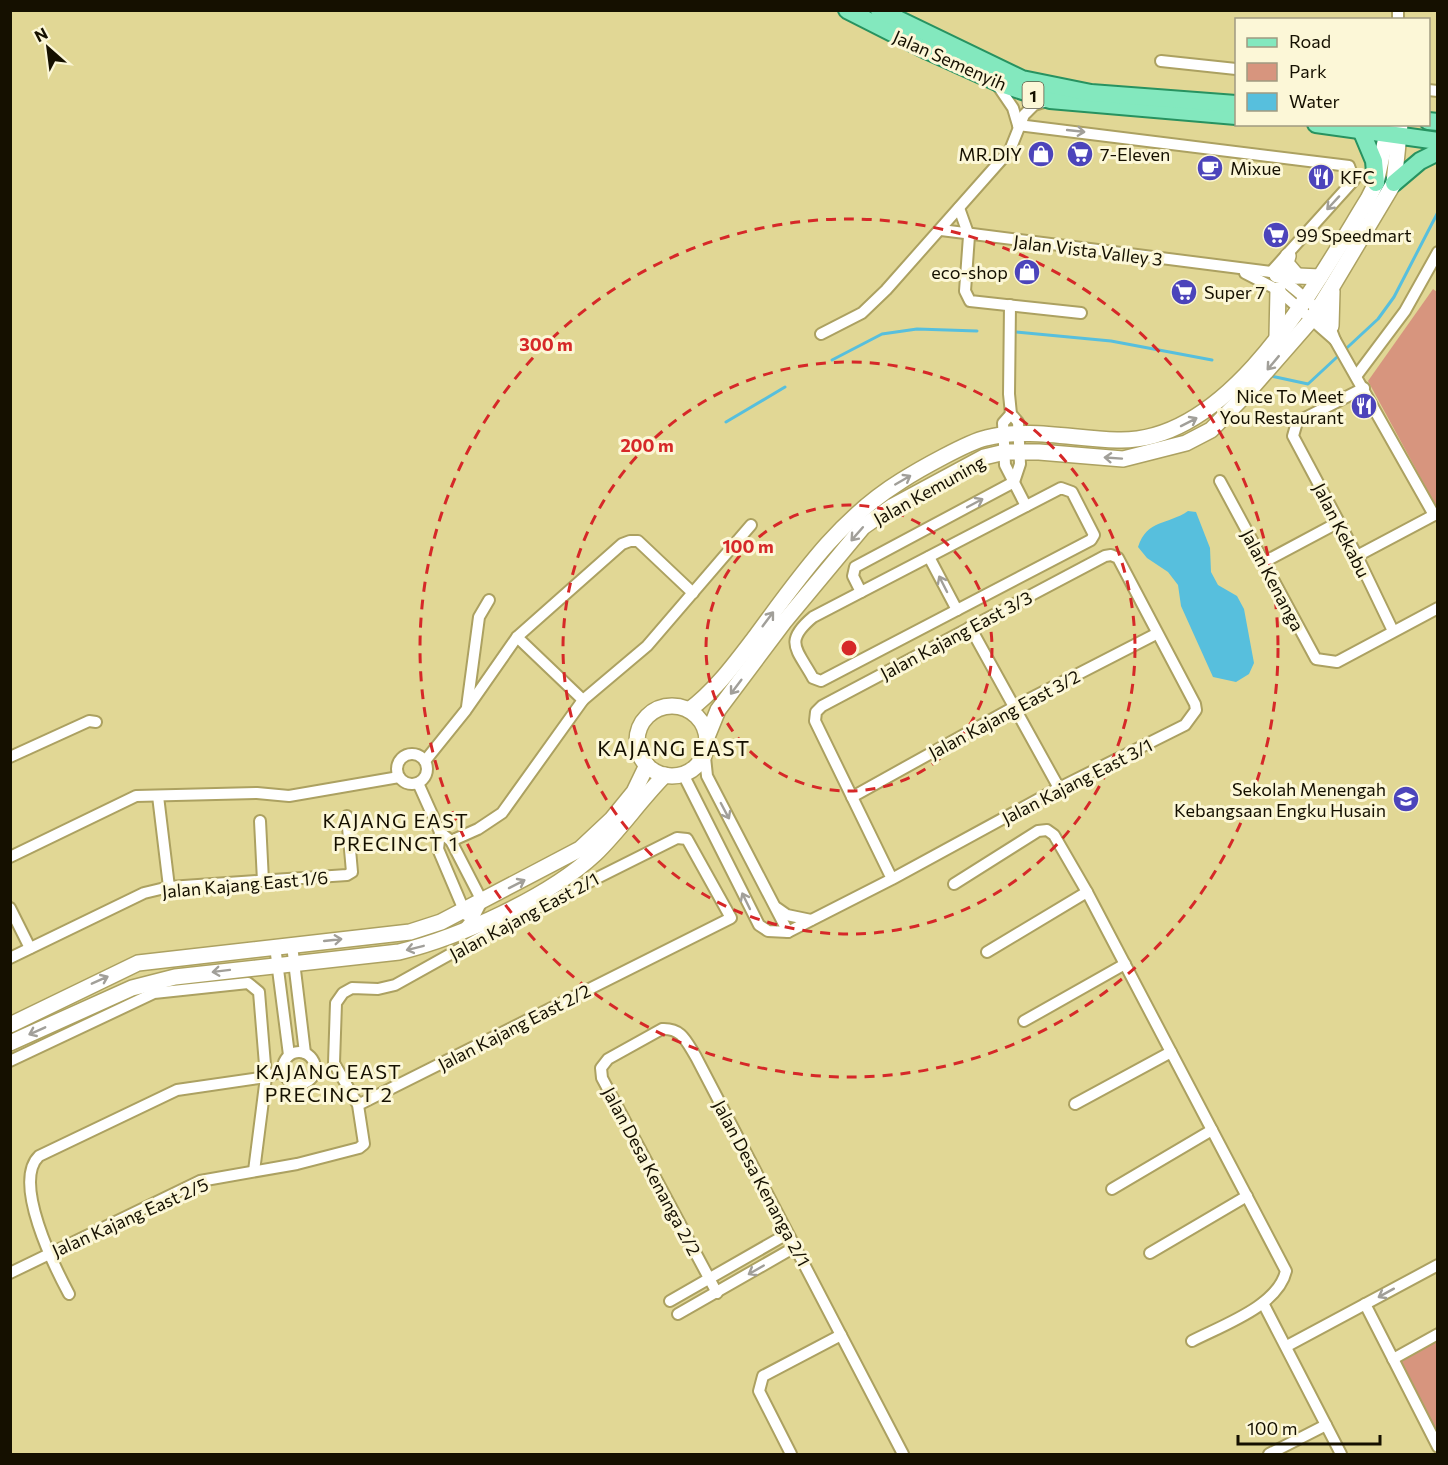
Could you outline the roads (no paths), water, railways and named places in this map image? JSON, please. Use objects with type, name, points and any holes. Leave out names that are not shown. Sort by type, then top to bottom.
[{"type":"main road","name":"Jalan Semenyih","points":[[847,10],[928,51],[994,80],[1050,100],[1235,116]]},
{"type":"main road","name":"Jalan Semenyih","points":[[879,10],[1022,79],[1091,93],[1235,104]]},
{"type":"main road","points":[[1331,126],[1361,130],[1394,129],[1437,141]]},
{"type":"main road","points":[[1361,130],[1374,161],[1376,183]]},
{"type":"main road","points":[[1394,183],[1420,161],[1437,152]]},
{"type":"street","points":[[1161,61],[1235,69]]},
{"type":"street","points":[[994,80],[1013,108],[1018,125]]},
{"type":"street","points":[[821,334],[862,313],[941,230],[1010,150],[1024,114],[1034,105],[1050,100]]},
{"type":"street","points":[[1018,125],[1349,166],[1354,180],[1285,259],[1287,266],[1297,276]]},
{"type":"street","name":"Jalan Kemuning","points":[[707,737],[718,710],[784,622],[864,527],[893,506],[984,458],[1013,458],[1040,452],[1123,459],[1186,443],[1211,430],[1249,391],[1315,314],[1333,285],[1394,183],[1394,129]]},
{"type":"street","name":"Jalan Kemuning","points":[[689,710],[703,700],[734,665],[824,546],[861,508],[902,480],[1011,426],[1036,433],[1119,440],[1167,432],[1194,420],[1213,407],[1258,360],[1303,303],[1320,277],[1376,183],[1394,129]]},
{"type":"street","points":[[959,208],[969,236],[965,291],[970,301],[1081,313]]},
{"type":"street","name":"Jalan Vista Valley 3","points":[[941,230],[969,236],[1235,268],[1276,279],[1303,303]]},
{"type":"street","points":[[1357,375],[1433,276],[1437,252]]},
{"type":"street","points":[[1277,336],[1276,279],[1288,256]]},
{"type":"street","name":"Jalan Vista Valley 3","points":[[1235,268],[1276,279]]},
{"type":"street","points":[[1276,279],[1297,276],[1320,277]]},
{"type":"street","points":[[1333,285],[1330,299],[1335,338]]},
{"type":"street","points":[[1303,303],[1335,338],[1436,514],[1357,556]]},
{"type":"street","points":[[1010,305],[1014,482],[1026,506]]},
{"type":"street","name":"Jalan Kekabu","points":[[1364,388],[1297,422],[1293,428],[1293,436],[1357,556],[1393,631]]},
{"type":"street","points":[[861,592],[853,576],[855,567],[1014,482]]},
{"type":"street","name":"Jalan Kenanga","points":[[1220,482],[1316,659],[1337,662],[1393,631]]},
{"type":"street","points":[[1061,488],[1066,489],[1072,492],[1094,538],[821,681],[813,678],[794,642],[797,631],[813,617],[1026,506],[1061,488]]},
{"type":"street","points":[[1264,562],[1339,522]]},
{"type":"street","points":[[451,841],[478,829],[502,813],[583,700],[647,646],[751,525]]},
{"type":"street","points":[[425,761],[466,710],[517,637],[630,541],[638,542],[693,593]]},
{"type":"street","name":"Jalan Kajang East 3/3","points":[[852,797],[815,721],[816,712],[822,706],[1105,556]]},
{"type":"street","name":"Jalan Kajang East 3/1","points":[[788,932],[892,879],[1059,788],[1157,741],[1185,725],[1192,718],[1196,710],[1192,695],[1156,634],[1118,558],[1105,556]]},
{"type":"street","points":[[929,557],[957,610]]},
{"type":"street","points":[[466,710],[479,617],[489,600]]},
{"type":"street","points":[[1393,631],[1437,608]]},
{"type":"street","points":[[784,622],[813,617]]},
{"type":"street","points":[[970,627],[1059,788]]},
{"type":"street","name":"Jalan Kajang East 3/2","points":[[852,797],[1014,707],[1156,634]]},
{"type":"street","points":[[517,637],[583,700]]},
{"type":"street","points":[[705,757],[683,774],[665,775],[647,765],[637,746],[641,724],[657,709],[679,706],[698,717],[707,737],[705,757],[707,776],[788,932]]},
{"type":"street","points":[[10,757],[89,721],[96,722]]},
{"type":"street","points":[[10,857],[136,796],[257,793],[289,796],[399,777],[410,784],[418,783],[427,773],[425,761],[419,755],[406,755],[398,764],[399,777]]},
{"type":"street","points":[[10,1025],[138,963],[410,932],[468,914],[482,901],[580,849],[612,819],[634,792],[647,765]]},
{"type":"street","points":[[683,774],[759,925],[768,931],[788,932]]},
{"type":"street","points":[[10,1043],[132,988],[175,977],[399,952],[431,944],[490,918],[573,873],[596,853],[665,775]]},
{"type":"street","points":[[418,783],[440,832],[451,841],[482,901]]},
{"type":"street","points":[[158,796],[169,887]]},
{"type":"street","points":[[852,797],[892,879]]},
{"type":"street","name":"Jalan Kajang East 1/6","points":[[10,958],[144,893],[169,887],[349,874],[352,872],[347,816]]},
{"type":"street","points":[[260,821],[263,881]]},
{"type":"street","points":[[954,884],[1038,831],[1047,830],[1054,835],[1087,892],[1247,1196],[1286,1271],[1279,1290],[1263,1303],[1192,1341]]},
{"type":"street","points":[[440,832],[438,849],[468,914],[462,931]]},
{"type":"street","name":"Jalan Kajang East 2/1","points":[[334,1063],[336,1003],[343,993],[352,988],[378,989],[395,985],[499,927],[677,838],[687,839],[730,918]]},
{"type":"street","points":[[987,952],[1087,892]]},
{"type":"street","points":[[774,906],[787,915],[811,920]]},
{"type":"street","points":[[10,908],[30,948]]},
{"type":"street","points":[[468,914],[490,918]]},
{"type":"street","name":"Jalan Kajang East 2/2","points":[[358,1105],[730,918]]},
{"type":"street","points":[[292,945],[305,1053]]},
{"type":"street","points":[[275,946],[289,1055],[284,1062],[283,1070],[287,1079],[301,1084],[310,1079],[315,1066],[312,1058],[305,1053],[289,1055]]},
{"type":"street","points":[[1023,1021],[1125,964]]},
{"type":"street","points":[[10,1062],[154,993],[248,983],[259,992],[266,1077],[254,1172]]},
{"type":"street","name":"Jalan Desa Kenanga 2/2","points":[[682,1033],[672,1029],[662,1029],[625,1048],[601,1068],[602,1078],[717,1293]]},
{"type":"street","name":"Jalan Desa Kenanga 2/1","points":[[682,1033],[903,1455]]},
{"type":"street","points":[[1075,1104],[1171,1052]]},
{"type":"street","points":[[315,1066],[334,1063],[358,1105]]},
{"type":"street","points":[[69,1294],[48,1254],[37,1224],[30,1172],[32,1162],[39,1156],[177,1090],[266,1077],[283,1070]]},
{"type":"street","name":"Jalan Kajang East 2/5","points":[[10,1273],[200,1181],[297,1164],[359,1148],[364,1144],[358,1105]]},
{"type":"street","points":[[1112,1188],[1212,1130]]},
{"type":"street","points":[[1150,1253],[1247,1196]]},
{"type":"street","points":[[670,1301],[787,1234]]},
{"type":"street","points":[[678,1314],[795,1247]]},
{"type":"street","points":[[1287,1346],[1437,1265]]},
{"type":"street","points":[[1263,1303],[1341,1455]]},
{"type":"street","points":[[1365,1304],[1437,1447]]},
{"type":"street","points":[[1393,1359],[1437,1334]]},
{"type":"street","points":[[791,1455],[759,1390],[763,1376],[841,1335]]},
{"type":"street","points":[[1269,1455],[1326,1425]]},
{"type":"water","points":[[1188,511],[1196,512],[1210,548],[1211,572],[1218,585],[1237,596],[1244,609],[1254,663],[1249,674],[1236,682],[1213,677],[1181,606],[1178,585],[1168,572],[1147,558],[1138,547],[1142,538],[1153,527]]},
{"type":"waterway","points":[[1271,376],[1308,384],[1378,319],[1394,297],[1438,212]]},
{"type":"waterway","points":[[832,360],[882,334],[917,329],[977,331]]},
{"type":"waterway","points":[[1016,332],[1111,341],[1212,360]]},
{"type":"waterway","points":[[726,422],[785,387]]},
{"type":"place","name":"MR.DIY","points":[[1041,154]]},
{"type":"place","name":"7-Eleven","points":[[1080,154]]},
{"type":"place","name":"Mixue","points":[[1210,168]]},
{"type":"place","name":"KFC","points":[[1321,177]]},
{"type":"place","name":"99 Speedmart","points":[[1276,235]]},
{"type":"place","name":"eco-shop","points":[[1027,272]]},
{"type":"place","name":"Super 7","points":[[1184,292]]},
{"type":"place","name":"Nice To Meet You Restaurant","points":[[1364,406]]},
{"type":"place","name":"Sekolah Menengah Kebangsaan Engku Husain","points":[[1406,799]]},
{"type":"district","name":"KAJANG EAST","points":[[674,747]]},
{"type":"district","name":"KAJANG EAST PRECINCT 1","points":[[396,832]]},
{"type":"district","name":"KAJANG EAST PRECINCT 2","points":[[329,1082]]}]
